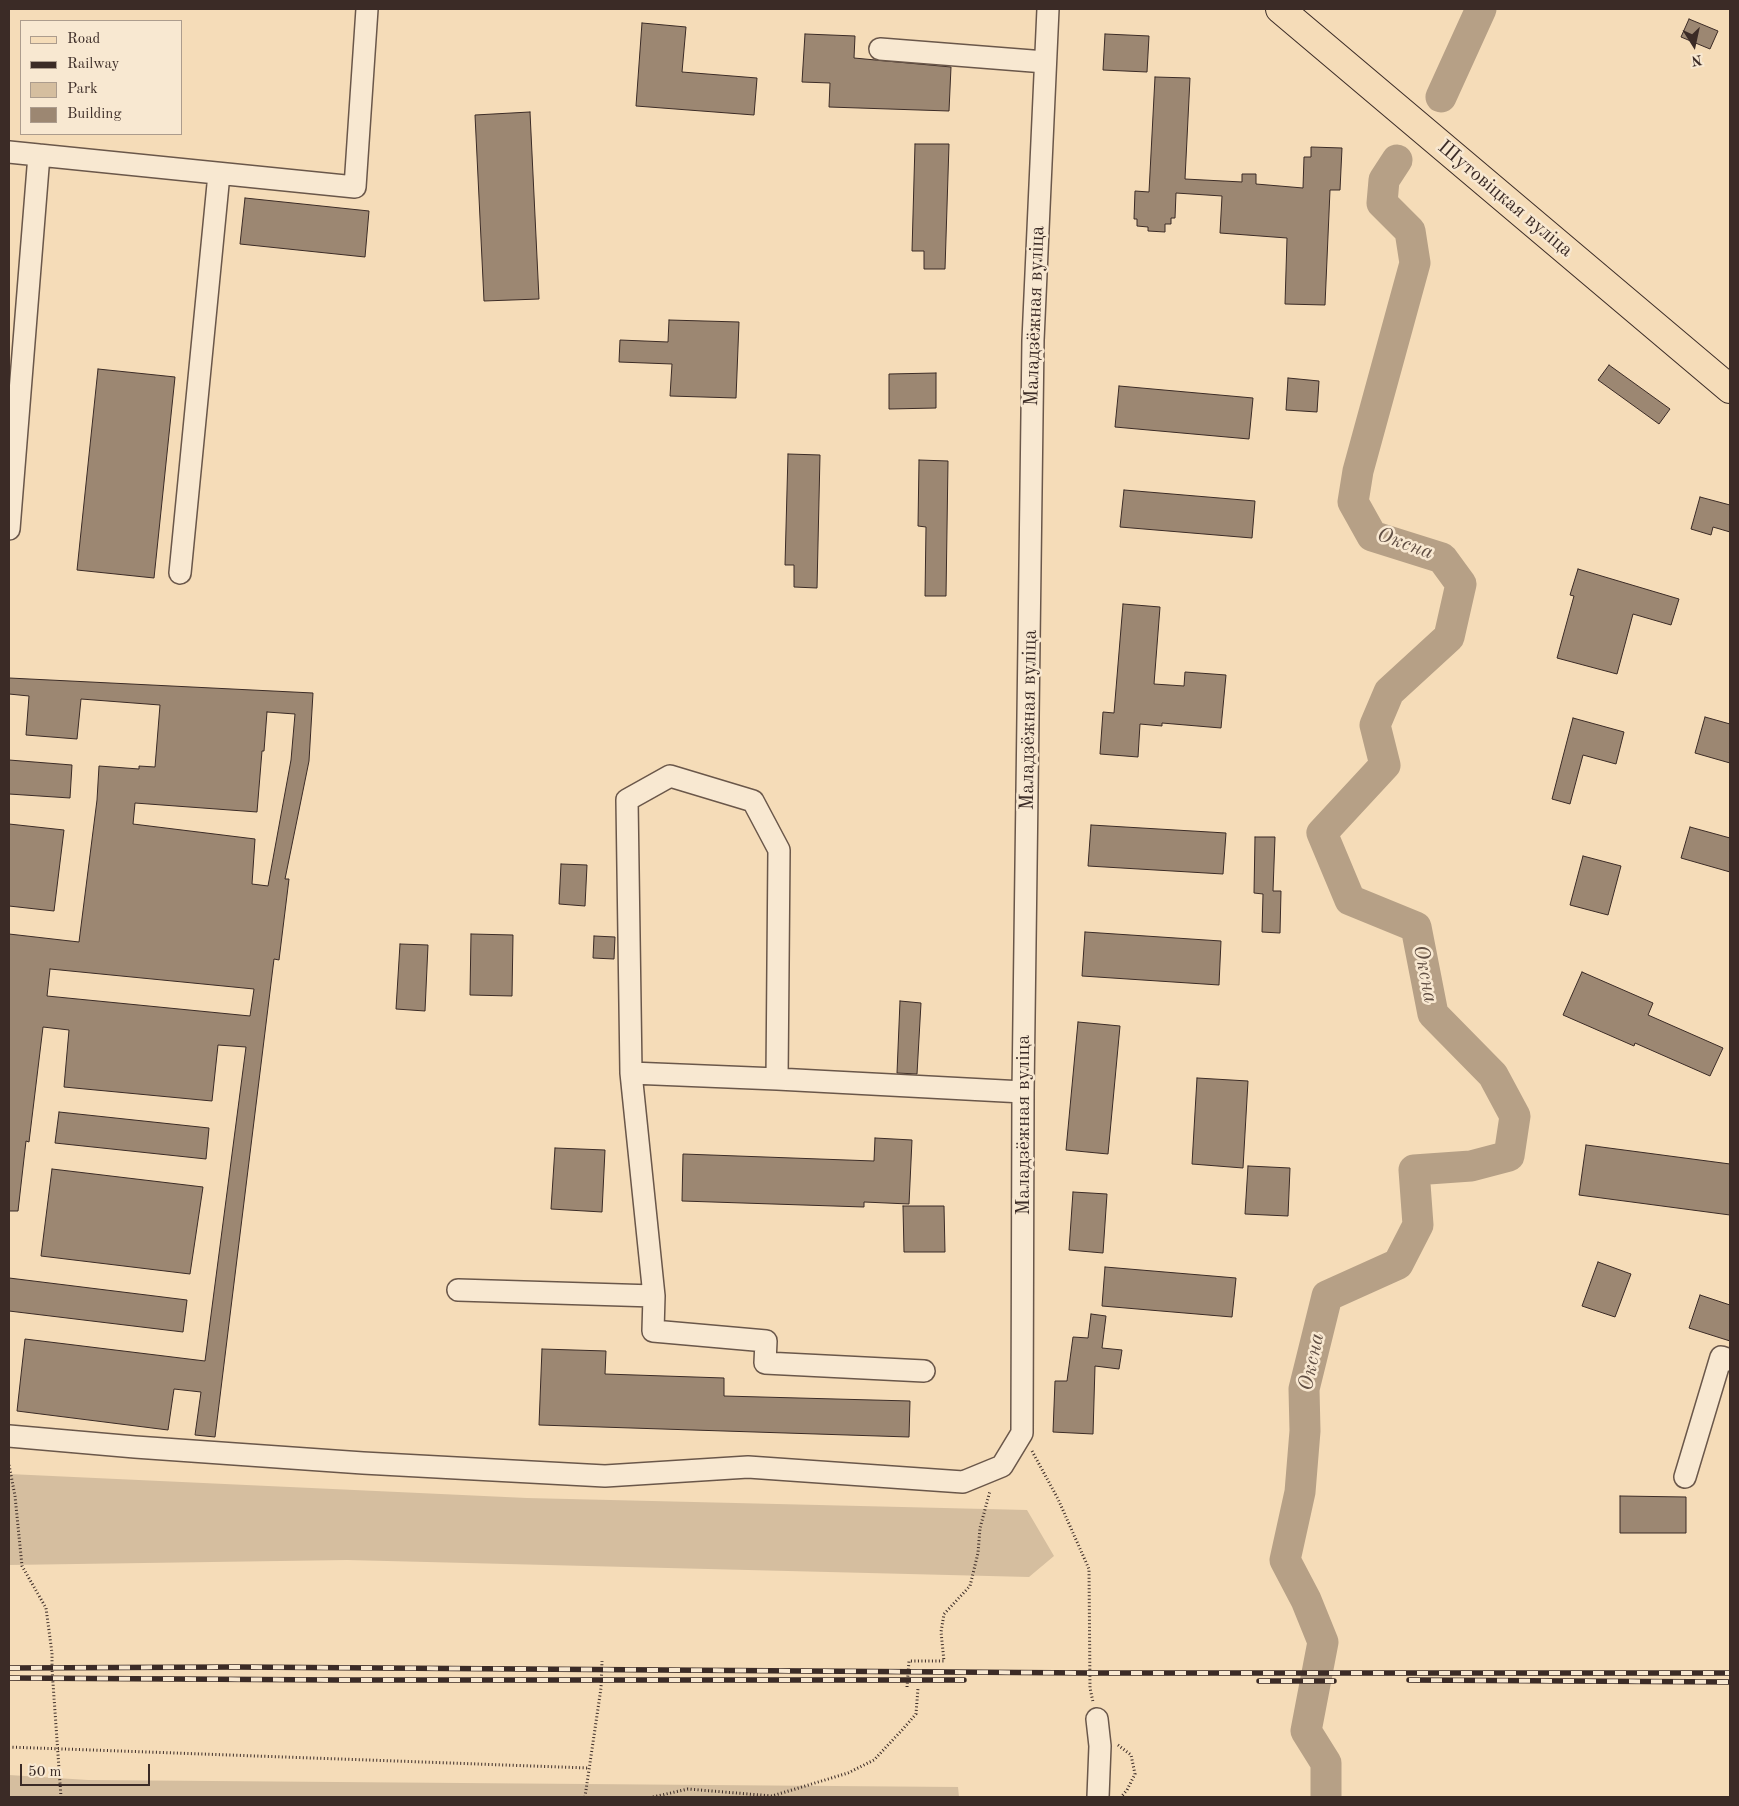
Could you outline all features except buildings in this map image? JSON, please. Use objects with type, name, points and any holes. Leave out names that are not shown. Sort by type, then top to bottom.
[{"type":"main road","name":"Шутовіцкая вуліца","points":[[1280,9],[1730,389]]},
{"type":"street","points":[[9,152],[355,187],[367,9]]},
{"type":"street","name":"Маладзёжная вуліца","points":[[1022,1433],[1033,340],[1048,9]]},
{"type":"street","points":[[880,49],[1045,62]]},
{"type":"street","points":[[9,529],[39,155]]},
{"type":"street","points":[[180,573],[219,174]]},
{"type":"street","points":[[777,1079],[779,850],[753,801],[670,776],[626,800],[630,1073],[654,1296],[653,1330],[766,1341],[765,1364],[924,1371]]},
{"type":"street","points":[[630,1073],[1024,1092]]},
{"type":"street","points":[[458,1290],[654,1296]]},
{"type":"street","points":[[1685,1477],[1721,1357],[1730,1360]]},
{"type":"street","points":[[9,1436],[135,1447],[354,1462],[605,1476],[748,1467],[963,1482],[1002,1466],[1022,1433]]},
{"type":"street","points":[[1097,1719],[1100,1746],[1098,1797]]},
{"type":"path","points":[[1022,1433],[1058,1499],[1089,1569],[1090,1688],[1097,1719]]},
{"type":"path","points":[[9,1465],[15,1496],[22,1566],[46,1608],[52,1653],[61,1797]]},
{"type":"path","points":[[907,1687],[909,1661],[944,1661],[941,1632],[944,1614],[970,1586],[993,1470]]},
{"type":"path","points":[[585,1797],[601,1688],[602,1661]]},
{"type":"path","points":[[653,1797],[688,1789],[772,1796],[848,1773],[874,1760],[904,1730],[916,1714],[918,1688]]},
{"type":"path","points":[[1100,1746],[1117,1745],[1131,1755],[1135,1774],[1121,1797]]},
{"type":"path","points":[[9,1747],[588,1768]]},
{"type":"green space","points":[[9,1474],[527,1498],[1027,1510],[1054,1556],[1029,1577],[347,1560],[9,1565]]},
{"type":"green space","points":[[9,1775],[88,1780],[958,1787],[959,1797],[9,1797]]},
{"type":"waterway","name":"Оксна","points":[[1441,97],[1481,9]]},
{"type":"waterway","name":"Оксна","points":[[1326,1797],[1326,1763],[1306,1731],[1323,1642],[1306,1600],[1285,1560],[1300,1492],[1305,1431],[1304,1389],[1327,1296],[1398,1264],[1418,1225],[1414,1170],[1471,1166],[1509,1156],[1515,1116],[1493,1075],[1433,1014],[1416,927],[1350,900],[1322,833],[1385,765],[1375,725],[1389,692],[1449,637],[1461,584],[1442,558],[1372,536],[1353,502],[1358,471],[1415,263],[1410,231],[1382,203],[1384,180],[1397,160]]},
{"type":"railway","points":[[9,1668],[236,1667],[1090,1673],[1730,1673]]},
{"type":"railway","points":[[9,1678],[964,1680]]},
{"type":"railway","points":[[1409,1680],[1730,1682]]},
{"type":"railway","points":[[1259,1681],[1334,1681]]}]
